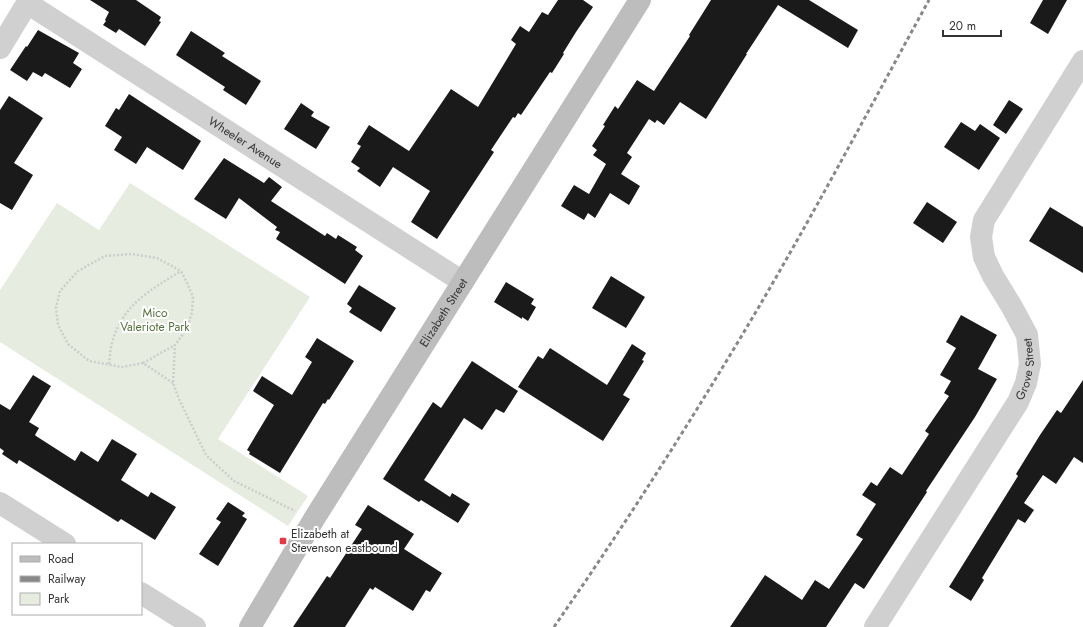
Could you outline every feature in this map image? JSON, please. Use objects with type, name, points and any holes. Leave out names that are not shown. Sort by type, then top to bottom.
[{"type":"main road","name":"Elizabeth Street","points":[[250,627],[314,519],[640,0]]},
{"type":"street","name":"Wheeler Avenue","points":[[28,2],[463,282]]},
{"type":"street","points":[[0,48],[28,2]]},
{"type":"street","name":"Grove Street","points":[[875,627],[1014,408],[1026,383],[1030,364],[1027,335],[993,276],[984,257],[981,237],[984,220],[1083,61]]},
{"type":"street","points":[[0,503],[63,543]]},
{"type":"street","points":[[142,594],[195,627]]},
{"type":"path","points":[[132,254],[157,258],[181,271],[193,297],[192,312],[187,329],[175,345],[143,363],[122,367],[89,361],[68,344],[58,325],[56,308],[60,291],[78,271],[104,256],[132,254]]},
{"type":"path","points":[[110,364],[111,344],[119,325],[131,306],[145,293],[181,271]]},
{"type":"path","points":[[175,345],[173,383],[179,399],[206,455],[234,481],[314,519]]},
{"type":"path","points":[[143,363],[173,383]]},
{"type":"green space","name":"Mico Valeriote Park","points":[[130,183],[310,297],[218,439],[308,496],[288,526],[0,342],[0,290],[57,203],[99,230]]},
{"type":"building","points":[[90,0],[136,0],[161,17],[159,21],[161,22],[145,46],[119,29],[116,33],[103,25],[109,12]]},
{"type":"building","points":[[558,0],[583,0],[593,7],[576,32],[552,73],[550,72],[521,115],[518,113],[515,118],[513,117],[491,150],[494,152],[437,239],[411,222],[430,191],[393,167],[380,187],[357,171],[360,168],[351,162],[361,146],[357,144],[369,125],[409,151],[451,89],[478,107],[516,44],[511,40],[520,26],[529,32],[542,12],[548,15]]},
{"type":"building","points":[[711,0],[809,0],[858,30],[848,48],[778,5],[706,119],[680,102],[664,125],[657,120],[655,123],[649,119],[627,153],[632,157],[621,174],[640,186],[629,205],[610,193],[595,218],[588,213],[584,220],[561,206],[574,185],[589,194],[606,164],[593,155],[597,150],[592,146],[605,126],[603,125],[615,106],[618,109],[637,80],[654,91],[690,36],[689,35]]},
{"type":"building","points":[[1043,0],[1067,0],[1048,34],[1030,23]]},
{"type":"building","points":[[38,30],[79,53],[73,63],[82,69],[70,88],[45,73],[42,77],[33,72],[27,81],[10,70]]},
{"type":"building","points":[[191,31],[225,53],[222,56],[261,81],[246,105],[223,90],[225,87],[176,55]]},
{"type":"building","points":[[129,94],[201,141],[183,170],[147,147],[136,164],[114,150],[122,137],[105,126],[116,108],[119,110]]},
{"type":"building","points":[[9,96],[43,118],[14,163],[33,175],[12,210],[0,203],[0,110]]},
{"type":"building","points":[[1009,100],[1023,109],[1006,134],[993,125]]},
{"type":"building","points":[[301,103],[314,112],[311,116],[330,127],[316,149],[284,129]]},
{"type":"building","points":[[961,122],[975,131],[980,124],[1000,138],[979,170],[944,147]]},
{"type":"building","points":[[224,158],[264,183],[269,177],[282,187],[271,201],[325,236],[327,233],[336,239],[338,235],[357,247],[355,250],[363,256],[345,284],[276,239],[280,232],[275,230],[277,227],[239,198],[226,219],[194,199]]},
{"type":"building","points":[[927,202],[957,222],[943,243],[913,223]]},
{"type":"building","points":[[1050,207],[1083,227],[1083,273],[1029,241]]},
{"type":"building","points":[[611,276],[645,297],[626,328],[592,308]]},
{"type":"building","points":[[506,282],[534,299],[531,304],[536,307],[528,321],[494,302]]},
{"type":"building","points":[[359,285],[396,308],[381,332],[349,312],[352,308],[347,304]]},
{"type":"building","points":[[961,315],[997,335],[978,369],[997,379],[975,417],[864,589],[855,583],[826,627],[730,627],[765,575],[802,600],[815,580],[829,589],[863,539],[856,535],[876,504],[862,495],[871,482],[877,486],[890,467],[902,475],[929,434],[925,431],[949,396],[944,393],[951,381],[940,375],[956,348],[946,342]]},
{"type":"building","points":[[317,338],[354,361],[329,400],[328,399],[325,404],[323,403],[280,473],[249,454],[250,452],[247,450],[274,405],[253,391],[262,376],[292,395],[312,362],[305,357]]},
{"type":"building","points":[[632,344],[646,353],[642,360],[644,361],[623,395],[630,399],[603,441],[518,387],[538,356],[543,359],[550,348],[607,385]]},
{"type":"building","points":[[472,361],[518,391],[504,413],[496,409],[482,430],[464,418],[424,480],[450,497],[452,493],[470,504],[458,523],[421,500],[419,502],[383,479],[433,402],[441,408]]},
{"type":"building","points":[[33,375],[51,386],[29,422],[39,428],[35,435],[36,436],[75,461],[81,451],[98,462],[112,439],[137,454],[121,480],[148,497],[151,492],[176,507],[155,540],[121,519],[118,522],[19,460],[17,464],[2,454],[4,451],[0,448],[0,404],[10,410]]},
{"type":"building","points":[[1083,380],[1083,463],[1074,457],[1056,484],[1043,475],[1024,503],[1034,510],[1025,523],[1018,519],[982,578],[984,580],[971,601],[949,587],[1018,476],[1016,474],[1040,435],[1057,410],[1061,413]]},
{"type":"building","points":[[228,502],[245,513],[242,516],[247,519],[218,566],[199,554],[221,522],[216,519]]},
{"type":"building","points":[[368,505],[414,534],[404,549],[442,573],[430,592],[426,590],[413,611],[375,587],[373,590],[370,588],[345,627],[293,627],[327,576],[330,578],[362,529],[355,525]]},
{"type":"railway","points":[[554,627],[662,465],[751,320],[829,184],[929,0]]},
{"type":"place","name":"Elizabeth at Stevenson eastbound","points":[[283,541]]}]
